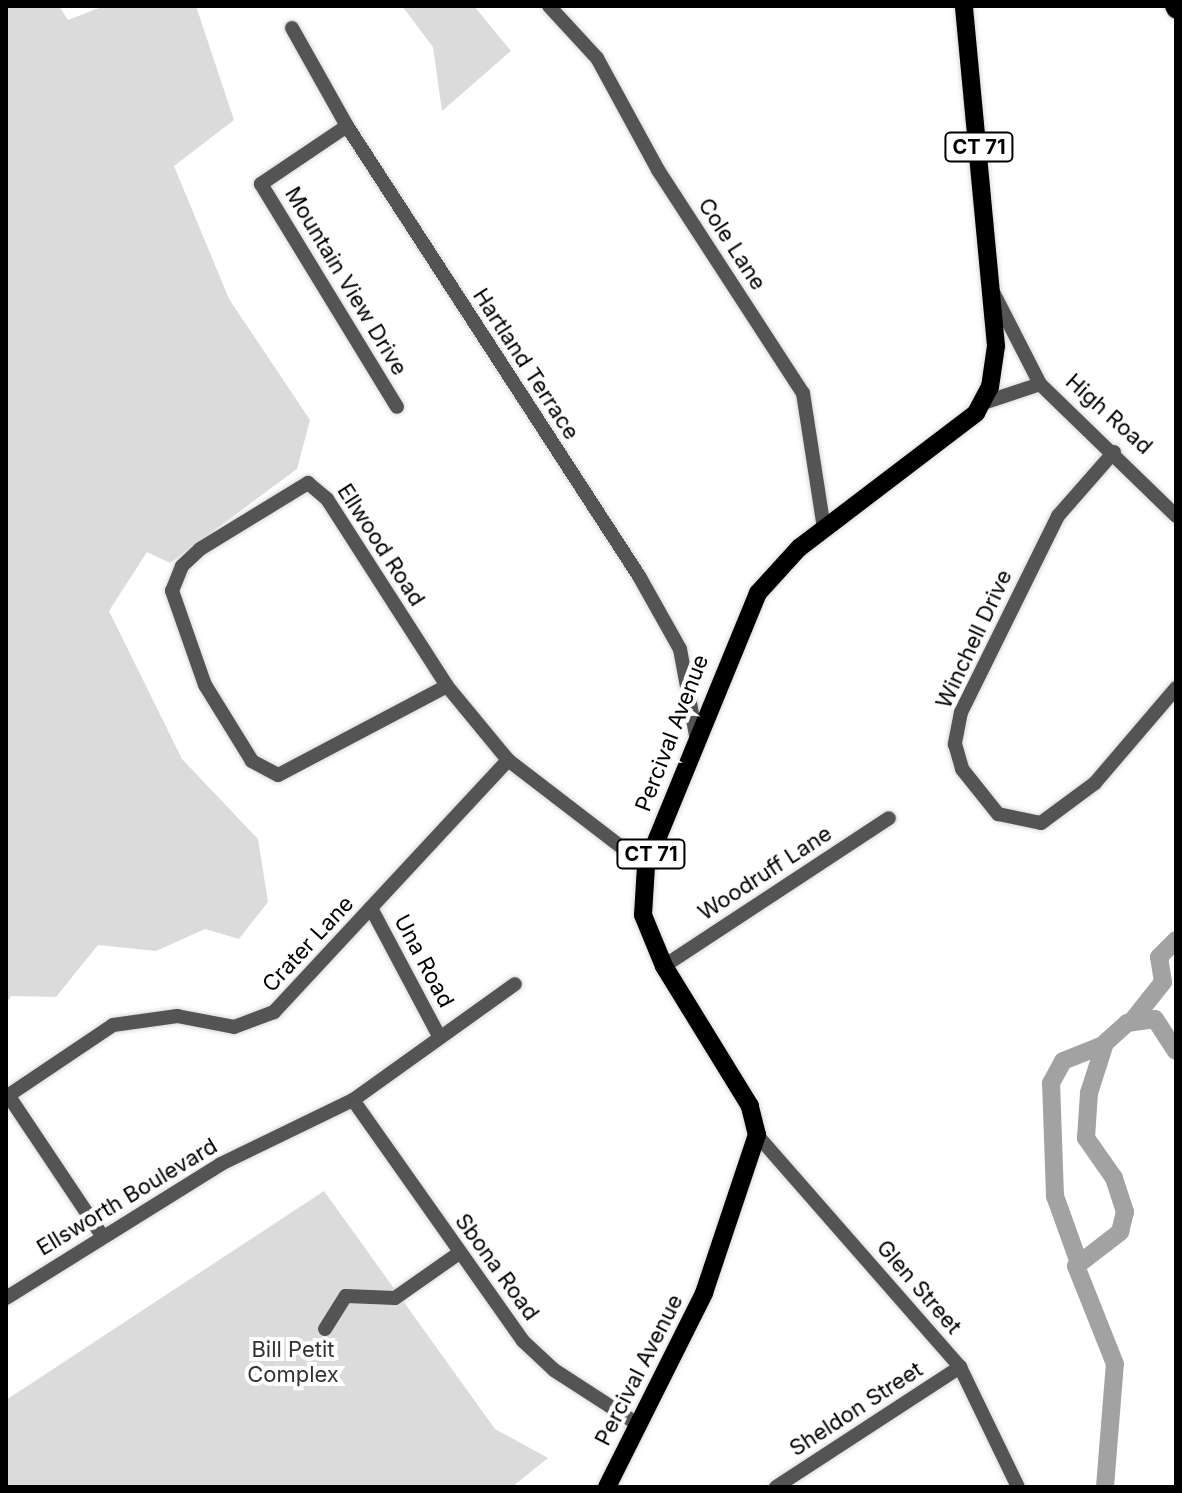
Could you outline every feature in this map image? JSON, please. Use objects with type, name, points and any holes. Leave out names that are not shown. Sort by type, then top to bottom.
[{"type":"main road","name":"High Road","points":[[964,6],[991,288]]},
{"type":"main road","name":"CT 71","points":[[983,403],[995,367],[991,288]]},
{"type":"main road","name":"Percival Avenue","points":[[607,1487],[704,1293],[757,1135],[750,1106],[664,966],[643,915],[646,866],[696,735],[758,593],[824,529],[983,403]]},
{"type":"street","name":"Cole Lane","points":[[549,6],[597,58],[658,170],[803,393],[824,529]]},
{"type":"street","name":"Hartland Terrace","points":[[292,28],[347,126],[639,576],[680,649],[696,735]]},
{"type":"street","name":"Mountain View Drive","points":[[347,126],[261,184],[397,407]]},
{"type":"street","name":"High Road","points":[[991,288],[1040,384],[1114,452],[1176,516]]},
{"type":"street","name":"High Road","points":[[983,403],[1040,384]]},
{"type":"street","name":"Winchell Drive","points":[[1114,452],[1058,516],[961,712],[955,744],[962,769],[998,814],[1041,823],[1095,783],[1176,688]]},
{"type":"street","name":"Ellwood Road","points":[[447,686],[288,771],[267,772],[252,761],[205,685],[175,603],[176,576],[200,549],[308,483],[327,499],[447,686],[508,760],[646,866]]},
{"type":"street","name":"Crater Lane","points":[[7,1096],[113,1025],[177,1016],[234,1027],[274,1012],[508,760]]},
{"type":"street","name":"Woodruff Lane","points":[[664,966],[889,818]]},
{"type":"street","name":"Una Road","points":[[371,908],[438,1034]]},
{"type":"street","name":"Ellsworth Boulevard","points":[[6,1298],[101,1234],[221,1164],[353,1100],[438,1034],[515,984]]},
{"type":"street","points":[[7,1096],[101,1234]]},
{"type":"street","name":"Sbona Road","points":[[353,1100],[459,1253],[554,1370],[639,1425]]},
{"type":"street","name":"Glen Street","points":[[757,1135],[960,1367],[1018,1487]]},
{"type":"street","points":[[325,1329],[346,1296],[395,1298],[459,1253]]},
{"type":"street","name":"Sheldon Street","points":[[776,1487],[960,1367]]},
{"type":"green space","points":[[6,6],[59,6],[68,20],[104,6],[196,6],[234,120],[174,166],[229,299],[310,420],[297,469],[170,563],[147,552],[109,611],[182,759],[258,839],[268,902],[239,939],[205,929],[156,951],[98,945],[56,997],[11,996],[6,1005]]},
{"type":"green space","points":[[402,6],[474,6],[511,51],[442,111],[433,47]]},
{"type":"green space","name":"Bill Petit Complex","points":[[324,1191],[495,1429],[548,1458],[512,1487],[6,1487],[6,1400]]},
{"type":"waterway","points":[[1132,1021],[1163,982],[1159,957],[1176,940]]},
{"type":"waterway","points":[[1105,1487],[1115,1364],[1076,1266],[1120,1232],[1125,1212],[1114,1178],[1086,1138],[1089,1093],[1105,1043],[1127,1023],[1155,1019],[1176,1051]]},
{"type":"waterway","points":[[1078,1260],[1055,1196],[1051,1083],[1063,1061],[1103,1045]]}]
